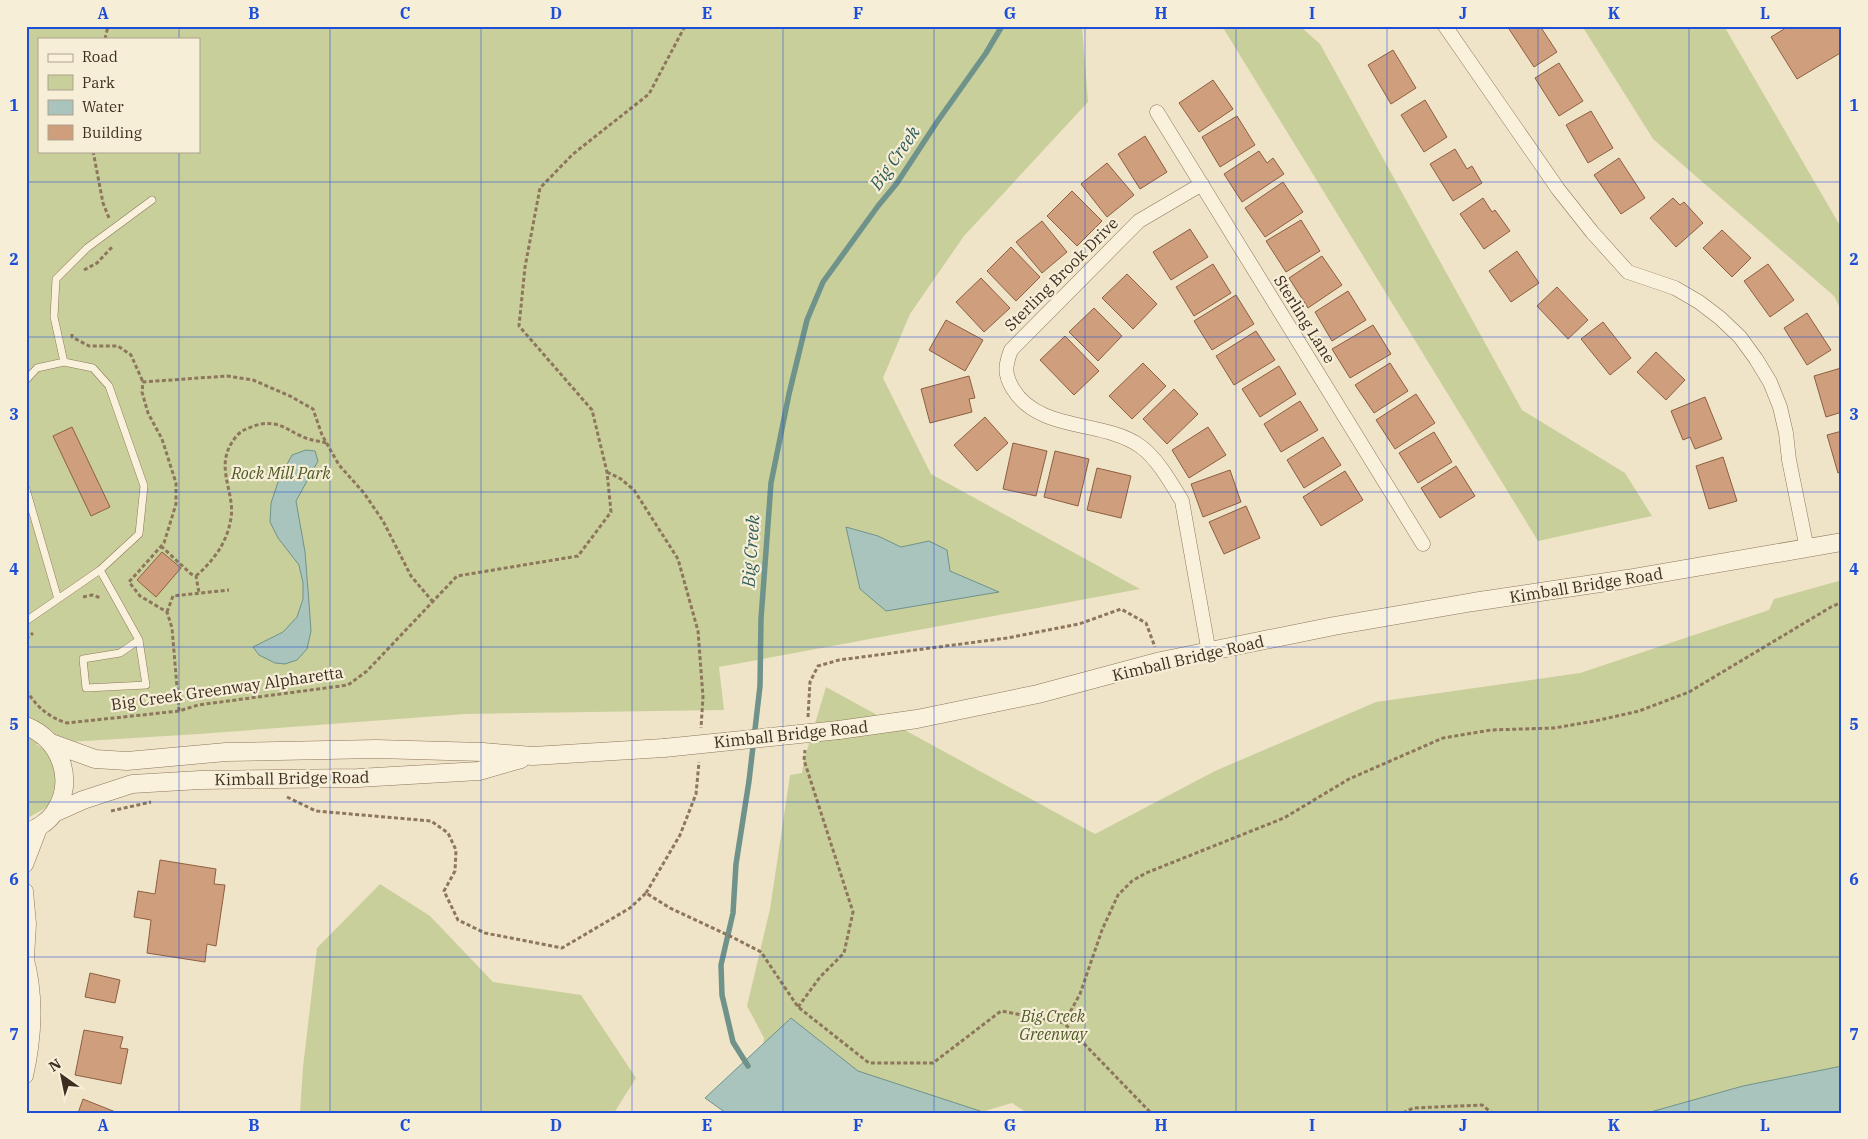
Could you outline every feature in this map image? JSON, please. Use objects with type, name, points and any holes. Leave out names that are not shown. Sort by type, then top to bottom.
[{"type":"street","points":[[1445,26],[1558,188],[1592,232],[1628,272],[1675,288],[1699,302],[1740,337],[1756,358],[1770,382],[1780,407],[1807,549]]},
{"type":"street","name":"Sterling Lane","points":[[1157,112],[1423,544]]},
{"type":"street","name":"Sterling Brook Drive","points":[[1202,184],[1139,221],[1010,350],[1005,364],[1006,374],[1018,398],[1029,407],[1046,416],[1125,438],[1141,447],[1171,483],[1182,501],[1208,653]]},
{"type":"street","name":"Kimball Bridge Road","points":[[51,743],[95,759],[128,760],[226,752],[350,750],[483,752],[533,756],[664,748],[839,730],[917,719],[1028,696],[1161,661],[1208,653],[1353,622],[1842,542]]},
{"type":"street","points":[[26,865],[33,830],[54,813],[62,796],[65,778],[61,759],[51,743],[37,731],[27,726]]},
{"type":"street","name":"Kimball Bridge Road","points":[[54,813],[83,800],[132,784],[200,780],[358,778],[479,771],[533,756]]},
{"type":"street","points":[[26,891],[29,924],[27,957],[33,993],[34,1021],[32,1048],[26,1076]]},
{"type":"lane","points":[[64,362],[54,317],[56,279],[87,248],[152,200]]},
{"type":"lane","points":[[26,380],[37,368],[64,362],[93,368],[109,386],[144,486],[139,534],[100,570],[26,621]]},
{"type":"lane","points":[[26,489],[58,599]]},
{"type":"lane","points":[[100,570],[139,640],[146,684],[86,688],[83,659],[120,653],[139,640]]},
{"type":"path","name":"Big Creek Greenway Alpharetta","points":[[26,690],[46,714],[53,719],[67,723],[180,711],[198,705],[348,685],[367,671],[457,576],[578,556],[611,512],[607,472],[592,410],[519,326],[525,267],[540,188],[573,154],[649,94],[685,26]]},
{"type":"path","points":[[82,271],[97,263],[118,241],[103,203],[93,152]]},
{"type":"path","points":[[71,329],[72,337],[88,346],[118,346],[132,355],[143,382],[142,392],[148,413],[162,438],[176,483],[176,504],[164,543],[129,582],[140,596],[167,612]]},
{"type":"path","points":[[143,382],[227,376],[253,380],[290,396],[313,409],[338,465],[364,493],[383,521],[411,576],[433,602]]},
{"type":"path","points":[[196,576],[214,558],[226,539],[232,505],[226,481],[226,452],[234,439],[241,432],[256,425],[272,423],[283,426],[299,436],[327,443]]},
{"type":"path","points":[[607,472],[621,479],[634,490],[678,559],[698,631],[703,697],[700,736]]},
{"type":"path","points":[[161,546],[191,574],[196,576]]},
{"type":"path","points":[[196,576],[199,593]]},
{"type":"path","points":[[76,602],[83,597],[92,595],[102,599],[107,606],[133,587]]},
{"type":"path","points":[[180,711],[172,628],[167,612],[173,596],[229,590]]},
{"type":"path","points":[[1064,1023],[1080,994],[1102,930],[1118,895],[1132,881],[1146,873],[1284,818],[1349,779],[1443,738],[1491,730],[1554,728],[1595,721],[1639,711],[1689,692],[1830,607],[1842,602]]},
{"type":"path","points":[[807,721],[810,682],[818,666],[839,660],[1016,636],[1079,624],[1121,608],[1146,623],[1161,661]]},
{"type":"path","points":[[26,639],[39,628]]},
{"type":"path","points":[[798,1008],[820,977],[844,953],[854,912],[804,760],[806,741]]},
{"type":"path","points":[[284,795],[316,811],[431,821],[448,833],[456,850],[455,871],[444,891],[458,920],[484,933],[562,948],[630,908],[646,894],[680,835],[696,794],[699,755]]},
{"type":"path","points":[[107,812],[157,801]]},
{"type":"path","points":[[646,894],[670,908],[761,952],[798,1008],[869,1063],[933,1063],[1001,1011],[1064,1023],[1151,1113]]},
{"type":"path","points":[[1403,1113],[1413,1108],[1482,1105],[1492,1113]]},
{"type":"green space","name":"Rock Mill Park","points":[[26,26],[1082,26],[1088,102],[964,236],[910,314],[883,378],[931,474],[1140,589],[719,667],[724,710],[465,714],[36,744],[52,755],[60,773],[52,804],[26,819]]},
{"type":"green space","points":[[1222,26],[1300,26],[1320,44],[1522,410],[1625,473],[1652,516],[1538,541]]},
{"type":"green space","points":[[1582,26],[1724,26],[1842,229],[1842,312],[1834,296],[1653,139]]},
{"type":"green space","name":"Big Creek Greenway","points":[[1842,580],[1842,1113],[1027,1113],[1012,1103],[978,1113],[761,1063],[764,1038],[747,1006],[770,909],[790,775],[802,773],[804,760],[826,687],[1095,834],[1215,771],[1376,702],[1580,673],[1769,610],[1774,599]]},
{"type":"green space","points":[[380,884],[430,916],[493,982],[581,995],[636,1078],[614,1113],[300,1113],[303,1067],[317,948]]},
{"type":"water","points":[[306,450],[315,451],[318,461],[296,501],[305,552],[311,631],[307,649],[297,660],[285,664],[275,663],[259,655],[253,647],[283,632],[297,617],[303,599],[303,583],[299,565],[278,538],[270,522],[271,503],[279,479],[292,455]]},
{"type":"water","points":[[846,527],[878,536],[901,547],[929,541],[947,550],[950,571],[999,592],[886,611],[860,589]]},
{"type":"water","points":[[791,1018],[858,1071],[986,1113],[726,1113],[705,1098]]},
{"type":"water","points":[[1842,1066],[1842,1113],[1647,1113],[1743,1086]]},
{"type":"building","points":[[1513,26],[1540,26],[1557,52],[1534,67],[1509,29]]},
{"type":"building","points":[[1789,26],[1842,26],[1842,52],[1797,79],[1771,37]]},
{"type":"building","points":[[1393,50],[1416,88],[1391,104],[1368,65]]},
{"type":"building","points":[[1559,63],[1583,101],[1559,116],[1535,78]]},
{"type":"building","points":[[1213,80],[1233,109],[1199,132],[1179,103]]},
{"type":"building","points":[[1425,100],[1447,137],[1424,152],[1401,115]]},
{"type":"building","points":[[1591,111],[1613,148],[1588,163],[1566,125]]},
{"type":"building","points":[[1237,116],[1255,145],[1220,167],[1202,137]]},
{"type":"building","points":[[1145,136],[1167,172],[1140,189],[1118,154]]},
{"type":"building","points":[[1455,149],[1467,169],[1472,166],[1482,183],[1453,201],[1430,164]]},
{"type":"building","points":[[1259,151],[1267,163],[1273,158],[1284,174],[1242,202],[1224,174]]},
{"type":"building","points":[[1619,158],[1645,198],[1621,214],[1594,175]]},
{"type":"building","points":[[1107,163],[1134,195],[1107,217],[1081,184]]},
{"type":"building","points":[[1283,182],[1303,212],[1265,237],[1245,208]]},
{"type":"building","points":[[1072,191],[1102,221],[1077,246],[1047,216]]},
{"type":"building","points":[[1483,198],[1492,212],[1495,210],[1510,231],[1484,249],[1460,214]]},
{"type":"building","points":[[1673,198],[1680,205],[1684,202],[1703,223],[1676,247],[1650,218]]},
{"type":"building","points":[[1301,220],[1320,251],[1286,272],[1266,241]]},
{"type":"building","points":[[1042,221],[1067,252],[1042,273],[1016,242]]},
{"type":"building","points":[[1190,229],[1208,257],[1171,280],[1153,252]]},
{"type":"building","points":[[1722,230],[1751,258],[1732,277],[1703,248]]},
{"type":"building","points":[[1011,247],[1040,277],[1016,301],[987,271]]},
{"type":"building","points":[[1517,251],[1539,283],[1511,302],[1489,271]]},
{"type":"building","points":[[1322,256],[1342,285],[1308,308],[1289,278]]},
{"type":"building","points":[[1213,264],[1231,293],[1194,316],[1176,287]]},
{"type":"building","points":[[1768,264],[1794,300],[1770,317],[1744,281]]},
{"type":"building","points":[[1127,274],[1157,304],[1133,329],[1102,298]]},
{"type":"building","points":[[981,278],[1010,308],[984,332],[956,302]]},
{"type":"building","points":[[1557,287],[1588,320],[1568,339],[1537,306]]},
{"type":"building","points":[[1348,291],[1366,320],[1332,341],[1315,312]]},
{"type":"building","points":[[1236,295],[1254,324],[1212,350],[1194,321]]},
{"type":"building","points":[[1094,308],[1122,336],[1098,361],[1069,332]]},
{"type":"building","points":[[1807,313],[1831,350],[1807,365],[1784,328]]},
{"type":"building","points":[[946,320],[983,340],[965,371],[929,350]]},
{"type":"building","points":[[1603,322],[1631,358],[1610,375],[1581,339]]},
{"type":"building","points":[[1373,325],[1391,354],[1350,378],[1332,349]]},
{"type":"building","points":[[1256,331],[1275,360],[1234,385],[1216,356]]},
{"type":"building","points":[[1065,336],[1099,371],[1074,395],[1040,360]]},
{"type":"building","points":[[1656,352],[1685,380],[1666,400],[1637,372]]},
{"type":"building","points":[[1143,363],[1166,386],[1132,419],[1109,396]]},
{"type":"building","points":[[1390,363],[1408,391],[1374,413],[1355,385]]},
{"type":"building","points":[[1279,366],[1296,394],[1260,417],[1242,389]]},
{"type":"building","points":[[1841,368],[1842,412],[1826,417],[1814,376]]},
{"type":"building","points":[[969,376],[975,398],[969,399],[972,412],[930,423],[921,389]]},
{"type":"building","points":[[1174,389],[1198,414],[1167,444],[1143,419]]},
{"type":"building","points":[[1416,394],[1435,423],[1395,449],[1376,420]]},
{"type":"building","points":[[1705,397],[1722,439],[1695,449],[1690,437],[1683,440],[1671,411]]},
{"type":"building","points":[[1300,401],[1318,430],[1281,452],[1264,424]]},
{"type":"building","points":[[985,417],[1008,443],[977,471],[954,445]]},
{"type":"building","points":[[72,427],[110,507],[91,516],[53,436]]},
{"type":"building","points":[[1208,427],[1226,455],[1189,478],[1172,450]]},
{"type":"building","points":[[1842,431],[1842,472],[1838,473],[1827,435]]},
{"type":"building","points":[[1434,432],[1452,462],[1418,483],[1399,453]]},
{"type":"building","points":[[1323,437],[1341,465],[1304,488],[1287,460]]},
{"type":"building","points":[[1013,443],[1047,451],[1036,496],[1003,489]]},
{"type":"building","points":[[1055,451],[1089,459],[1078,506],[1044,497]]},
{"type":"building","points":[[1723,457],[1737,501],[1709,509],[1696,466]]},
{"type":"building","points":[[1456,466],[1475,496],[1440,518],[1421,488]]},
{"type":"building","points":[[1097,468],[1131,476],[1121,518],[1087,510]]},
{"type":"building","points":[[1230,470],[1241,502],[1203,517],[1191,484]]},
{"type":"building","points":[[1345,471],[1363,500],[1321,526],[1303,497]]},
{"type":"building","points":[[1246,506],[1260,538],[1224,554],[1209,522]]},
{"type":"building","points":[[162,552],[181,568],[156,597],[137,580]]},
{"type":"building","points":[[160,860],[216,869],[214,884],[225,885],[216,946],[207,944],[205,962],[147,953],[151,920],[134,917],[138,891],[155,894]]},
{"type":"building","points":[[90,973],[120,980],[115,1003],[85,997]]},
{"type":"building","points":[[84,1030],[123,1037],[120,1048],[128,1049],[121,1084],[75,1075]]},
{"type":"building","points":[[83,1099],[118,1113],[78,1113]]},
{"type":"waterway","name":"Big Creek","points":[[748,1066],[733,1042],[722,995],[721,965],[733,913],[736,864],[749,781],[760,686],[761,619],[771,483],[789,394],[807,320],[823,282],[897,183],[986,53],[1002,26]]}]
